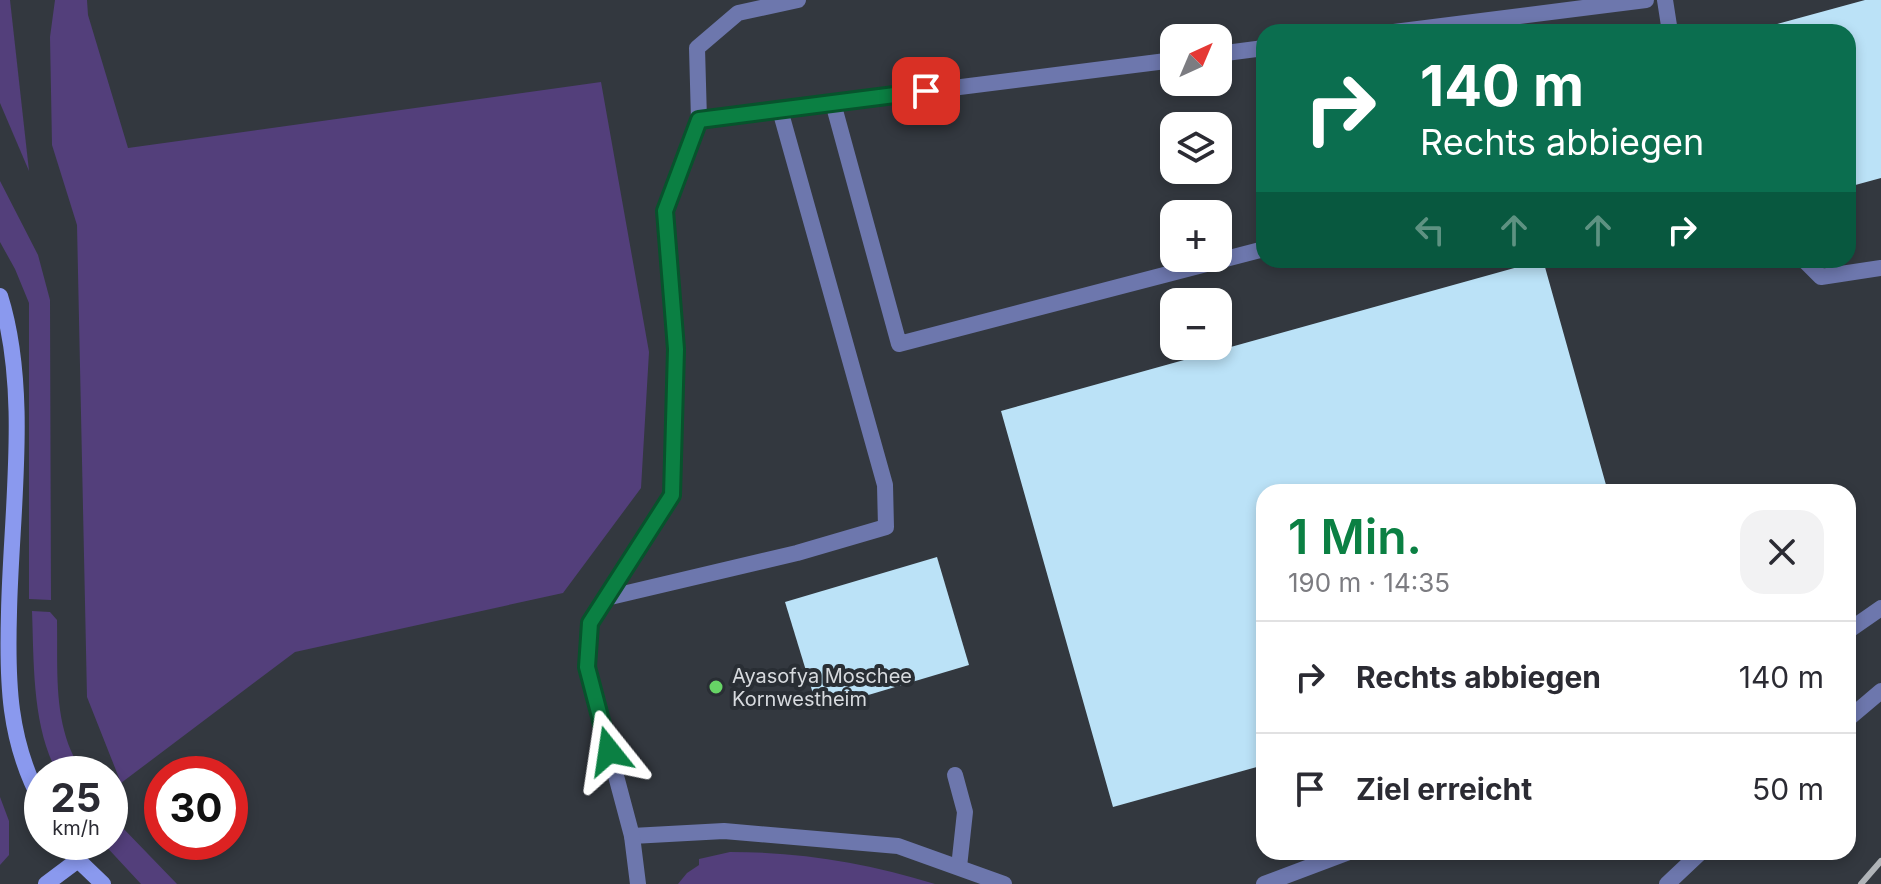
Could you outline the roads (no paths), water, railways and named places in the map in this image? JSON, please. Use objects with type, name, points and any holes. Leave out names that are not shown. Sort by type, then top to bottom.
[{"type":"main road","points":[[0,296],[15,363],[16,390],[7,676],[14,729],[24,764]]},
{"type":"main road","points":[[46,884],[78,860],[103,884]]},
{"type":"street","points":[[638,884],[632,836],[587,667],[590,623],[672,495],[676,349],[665,211],[699,120],[697,48],[738,13],[798,0]]},
{"type":"street","points":[[1457,24],[1646,0]]},
{"type":"street","points":[[1665,0],[1669,24]]},
{"type":"street","points":[[1232,52],[1256,49]]},
{"type":"street","points":[[699,120],[1160,62]]},
{"type":"street","points":[[833,103],[899,344],[1256,251]]},
{"type":"street","points":[[606,598],[797,553],[886,527],[885,485],[780,110]]},
{"type":"street","points":[[1812,268],[1821,277],[1881,268]]},
{"type":"street","points":[[1856,625],[1881,608]]},
{"type":"street","points":[[1856,712],[1881,691]]},
{"type":"street","points":[[955,775],[965,812],[959,867]]},
{"type":"street","points":[[632,836],[724,831],[898,846],[1004,884]]},
{"type":"street","points":[[1264,884],[1328,860]]},
{"type":"street","points":[[1667,884],[1692,860]]},
{"type":"railway","points":[[1861,884],[1881,861]]},
{"type":"place","name":"Ayasofya Moschee Kornwestheim","points":[[716,687]]}]
